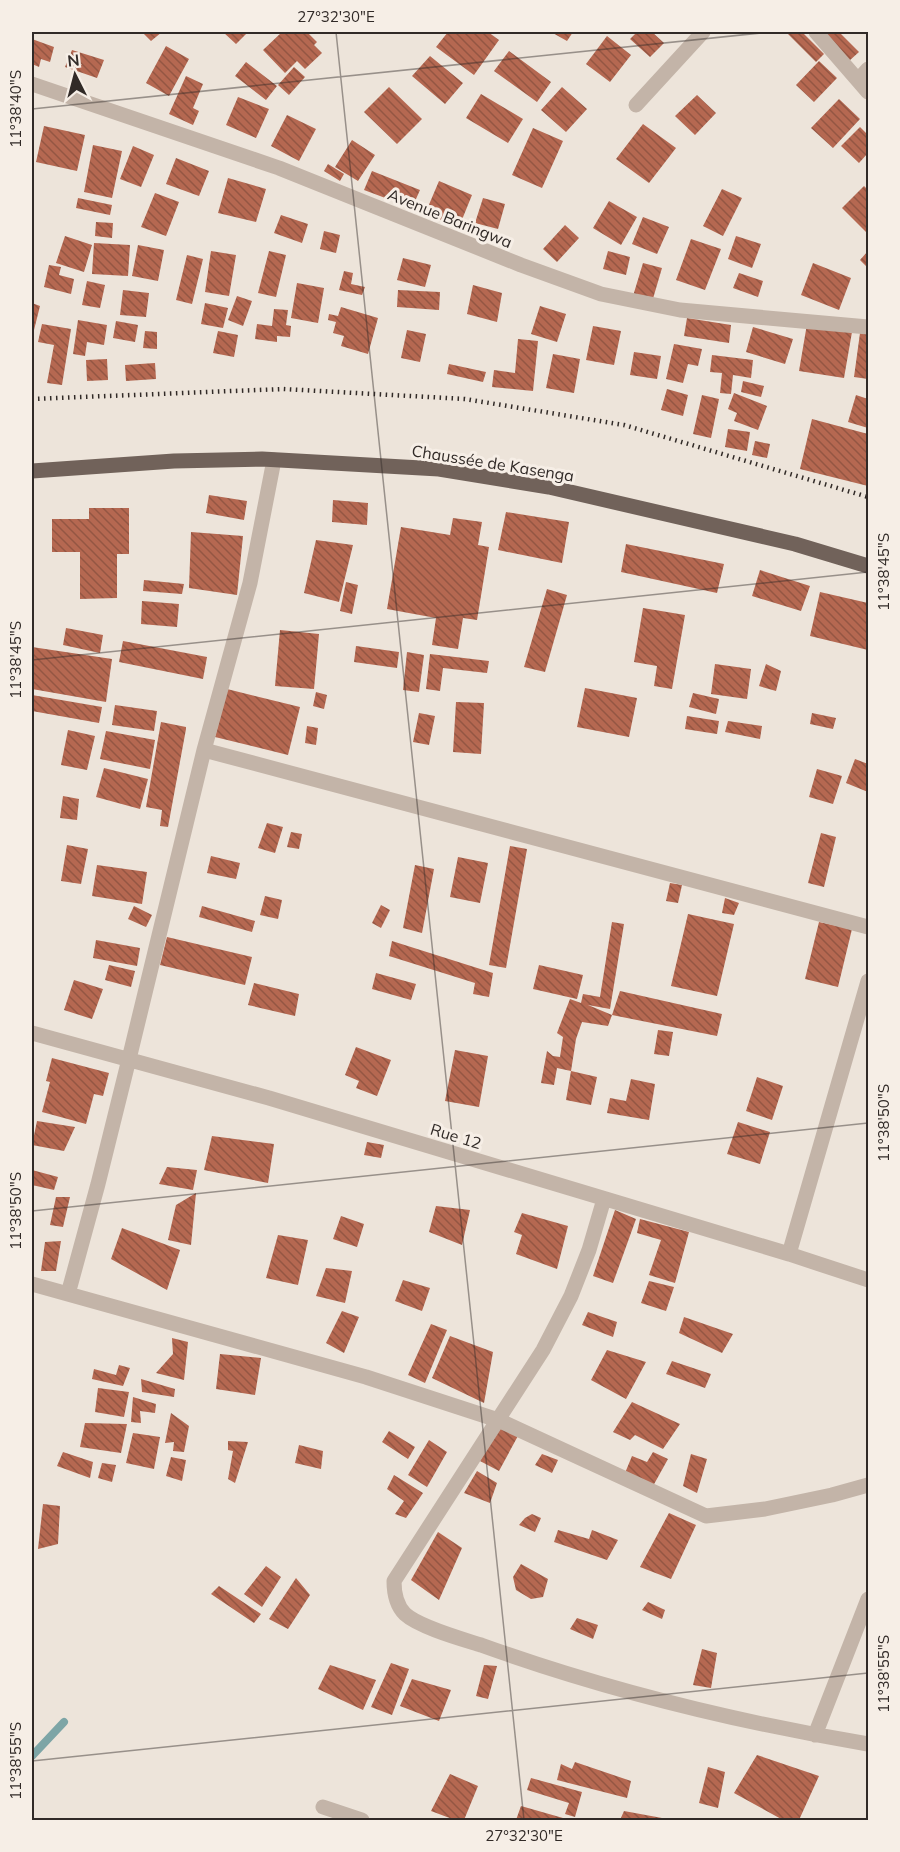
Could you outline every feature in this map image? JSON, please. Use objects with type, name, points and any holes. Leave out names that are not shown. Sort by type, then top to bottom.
[{"type":"main road","name":"Chaussée de Kasenga","points":[[32,471],[174,461],[274,460],[439,470],[549,487],[795,544],[868,566]]},
{"type":"street","points":[[636,105],[703,32]]},
{"type":"street","points":[[816,32],[865,80]]},
{"type":"street","name":"Avenue Baringwa","points":[[32,84],[279,168],[521,265],[601,294],[680,310],[868,327]]},
{"type":"street","points":[[68,1294],[98,1184],[204,750],[250,583],[274,460]]},
{"type":"street","points":[[204,750],[868,927]]},
{"type":"street","points":[[789,1254],[868,981]]},
{"type":"street","name":"Rue 12","points":[[32,1033],[280,1102],[789,1254],[868,1280]]},
{"type":"street","points":[[604,1199],[589,1250],[571,1296],[543,1350],[394,1581],[394,1596],[405,1614],[427,1627],[510,1656],[651,1698],[815,1735],[868,1744]]},
{"type":"street","points":[[32,1284],[366,1377],[498,1420],[706,1516],[765,1509],[868,1485]]},
{"type":"street","points":[[815,1735],[868,1599]]},
{"type":"street","points":[[323,1807],[362,1821]]},
{"type":"building","points":[[142,32],[162,32],[151,41]]},
{"type":"building","points":[[223,32],[248,32],[236,44]]},
{"type":"building","points":[[282,32],[307,32],[317,42],[314,45],[322,53],[305,69],[297,61],[285,73],[263,50]]},
{"type":"building","points":[[448,32],[488,32],[499,40],[474,75],[436,47]]},
{"type":"building","points":[[551,32],[573,32],[567,41]]},
{"type":"building","points":[[637,32],[652,32],[664,43],[650,57],[630,39]]},
{"type":"building","points":[[786,32],[802,32],[824,54],[816,62]]},
{"type":"building","points":[[830,32],[839,32],[859,52],[849,61],[825,36]]},
{"type":"building","points":[[607,36],[631,55],[610,82],[586,64]]},
{"type":"building","points":[[32,39],[54,47],[50,62],[41,59],[39,67],[32,64]]},
{"type":"building","points":[[166,46],[189,59],[169,96],[146,83]]},
{"type":"building","points":[[72,50],[104,60],[97,78],[65,67]]},
{"type":"building","points":[[509,51],[551,82],[537,102],[494,71]]},
{"type":"building","points":[[430,56],[463,83],[445,104],[412,76]]},
{"type":"building","points":[[819,61],[837,78],[814,102],[796,85]]},
{"type":"building","points":[[246,62],[277,86],[266,100],[235,76]]},
{"type":"building","points":[[294,67],[305,77],[289,95],[278,85]]},
{"type":"building","points":[[186,76],[203,84],[193,108],[199,111],[193,125],[169,114]]},
{"type":"building","points":[[389,87],[422,119],[397,144],[364,112]]},
{"type":"building","points":[[562,87],[587,109],[566,132],[541,110]]},
{"type":"building","points":[[481,94],[523,119],[508,143],[466,118]]},
{"type":"building","points":[[697,95],[716,113],[695,135],[675,116]]},
{"type":"building","points":[[238,97],[269,109],[256,138],[226,125]]},
{"type":"building","points":[[839,99],[860,119],[833,148],[811,128]]},
{"type":"building","points":[[287,115],[316,129],[299,161],[271,146]]},
{"type":"building","points":[[643,124],[676,148],[649,183],[616,159]]},
{"type":"building","points":[[44,126],[85,135],[77,171],[36,162]]},
{"type":"building","points":[[860,127],[868,135],[868,153],[859,163],[841,146]]},
{"type":"building","points":[[533,128],[563,141],[542,188],[512,175]]},
{"type":"building","points":[[352,140],[375,155],[358,181],[335,167]]},
{"type":"building","points":[[93,145],[122,151],[112,198],[84,192]]},
{"type":"building","points":[[133,146],[154,155],[141,187],[120,179]]},
{"type":"building","points":[[176,158],[209,171],[199,196],[166,184]]},
{"type":"building","points":[[328,164],[344,174],[340,181],[324,171]]},
{"type":"building","points":[[372,171],[420,190],[412,208],[364,190]]},
{"type":"building","points":[[228,178],[266,189],[256,222],[218,213]]},
{"type":"building","points":[[439,181],[472,195],[459,227],[425,214]]},
{"type":"building","points":[[864,186],[868,190],[868,234],[842,208]]},
{"type":"building","points":[[722,189],[742,198],[723,236],[703,226]]},
{"type":"building","points":[[155,193],[179,202],[166,236],[141,227]]},
{"type":"building","points":[[78,198],[112,205],[110,215],[76,208]]},
{"type":"building","points":[[483,198],[505,204],[498,229],[475,223]]},
{"type":"building","points":[[609,201],[637,217],[621,245],[593,228]]},
{"type":"building","points":[[281,215],[308,224],[302,243],[274,233]]},
{"type":"building","points":[[643,217],[669,227],[657,254],[632,244]]},
{"type":"building","points":[[96,222],[113,223],[112,238],[95,236]]},
{"type":"building","points":[[565,225],[579,238],[557,262],[543,249]]},
{"type":"building","points":[[324,231],[340,235],[336,253],[320,249]]},
{"type":"building","points":[[65,236],[92,245],[84,272],[56,263]]},
{"type":"building","points":[[736,236],[761,244],[752,268],[728,259]]},
{"type":"building","points":[[691,239],[721,249],[705,290],[676,280]]},
{"type":"building","points":[[94,243],[130,245],[128,276],[92,274]]},
{"type":"building","points":[[138,245],[164,250],[158,281],[132,276]]},
{"type":"building","points":[[211,251],[236,255],[229,296],[205,292]]},
{"type":"building","points":[[269,251],[286,255],[276,297],[258,293]]},
{"type":"building","points":[[608,251],[630,257],[626,275],[603,269]]},
{"type":"building","points":[[868,251],[868,266],[867,267],[860,260]]},
{"type":"building","points":[[187,255],[203,259],[192,304],[176,300]]},
{"type":"building","points":[[403,258],[431,265],[425,287],[397,280]]},
{"type":"building","points":[[643,263],[662,268],[652,302],[633,296]]},
{"type":"building","points":[[813,263],[851,278],[839,310],[801,295]]},
{"type":"building","points":[[49,265],[61,267],[59,275],[74,279],[71,294],[44,287]]},
{"type":"building","points":[[344,271],[353,273],[351,284],[365,287],[362,295],[339,290]]},
{"type":"building","points":[[739,273],[763,281],[758,297],[733,288]]},
{"type":"building","points":[[87,281],[105,285],[100,308],[82,305]]},
{"type":"building","points":[[297,283],[324,288],[318,323],[291,318]]},
{"type":"building","points":[[473,285],[502,293],[497,322],[467,314]]},
{"type":"building","points":[[123,290],[149,293],[146,317],[120,315]]},
{"type":"building","points":[[398,290],[440,292],[439,310],[397,307]]},
{"type":"building","points":[[237,296],[252,301],[243,326],[228,320]]},
{"type":"building","points":[[32,303],[40,306],[34,330],[32,329]]},
{"type":"building","points":[[205,303],[228,308],[223,328],[201,324]]},
{"type":"building","points":[[540,306],[566,314],[557,342],[531,334]]},
{"type":"building","points":[[341,307],[378,318],[368,354],[341,346],[344,336],[333,333],[336,322],[328,320],[329,314],[338,316]]},
{"type":"building","points":[[274,309],[288,310],[286,325],[291,326],[290,337],[277,336],[277,342],[255,339],[257,324],[272,326]]},
{"type":"building","points":[[687,318],[731,325],[729,343],[684,336]]},
{"type":"building","points":[[78,320],[107,325],[104,345],[87,342],[85,356],[73,354]]},
{"type":"building","points":[[116,321],[138,325],[135,342],[113,338]]},
{"type":"building","points":[[42,324],[71,329],[62,385],[47,383],[54,345],[38,342]]},
{"type":"building","points":[[807,324],[852,332],[844,378],[799,371]]},
{"type":"building","points":[[593,326],[621,331],[614,365],[586,360]]},
{"type":"building","points":[[753,327],[793,339],[785,364],[746,352]]},
{"type":"building","points":[[407,330],[426,334],[420,362],[401,358]]},
{"type":"building","points":[[145,331],[157,332],[157,349],[143,348]]},
{"type":"building","points":[[218,331],[238,335],[234,357],[213,353]]},
{"type":"building","points":[[860,333],[868,334],[868,379],[854,377]]},
{"type":"building","points":[[518,339],[538,341],[533,391],[492,387],[494,370],[515,373]]},
{"type":"building","points":[[674,344],[702,349],[698,366],[688,364],[683,383],[666,379]]},
{"type":"building","points":[[634,352],[661,356],[657,379],[630,375]]},
{"type":"building","points":[[553,354],[580,359],[574,393],[546,388]]},
{"type":"building","points":[[712,355],[753,360],[751,378],[733,375],[731,394],[720,393],[722,373],[710,372]]},
{"type":"building","points":[[107,359],[108,380],[87,381],[86,360]]},
{"type":"building","points":[[155,363],[156,379],[126,381],[125,365]]},
{"type":"building","points":[[449,364],[486,372],[483,382],[447,374]]},
{"type":"building","points":[[743,381],[764,386],[761,397],[741,392]]},
{"type":"building","points":[[667,389],[688,395],[683,416],[661,410]]},
{"type":"building","points":[[734,393],[767,406],[758,430],[734,421],[737,413],[728,409]]},
{"type":"building","points":[[702,395],[719,399],[711,438],[693,434]]},
{"type":"building","points":[[856,395],[868,399],[868,428],[848,422]]},
{"type":"building","points":[[812,419],[868,434],[868,486],[800,469]]},
{"type":"building","points":[[728,429],[750,432],[747,451],[725,447]]},
{"type":"building","points":[[755,441],[770,444],[767,458],[752,455]]},
{"type":"building","points":[[209,495],[247,501],[244,520],[206,513]]},
{"type":"building","points":[[333,500],[368,503],[367,525],[332,522]]},
{"type":"building","points":[[89,508],[129,508],[129,554],[117,554],[117,598],[80,599],[80,552],[52,552],[52,519],[89,519]]},
{"type":"building","points":[[506,512],[569,522],[562,563],[498,550]]},
{"type":"building","points":[[453,518],[482,522],[478,545],[489,547],[477,620],[463,618],[458,649],[432,645],[436,618],[387,609],[401,527],[450,535]]},
{"type":"building","points":[[191,532],[243,536],[237,595],[189,588]]},
{"type":"building","points":[[316,540],[353,545],[339,602],[304,593]]},
{"type":"building","points":[[626,544],[724,564],[717,593],[621,572]]},
{"type":"building","points":[[760,570],[810,586],[801,611],[752,596]]},
{"type":"building","points":[[144,580],[184,584],[182,594],[143,591]]},
{"type":"building","points":[[346,582],[358,585],[352,614],[340,611]]},
{"type":"building","points":[[547,589],[567,595],[545,672],[524,667]]},
{"type":"building","points":[[820,592],[868,603],[868,650],[810,636]]},
{"type":"building","points":[[142,601],[179,604],[177,627],[141,624]]},
{"type":"building","points":[[643,608],[685,615],[672,689],[654,686],[657,666],[634,662]]},
{"type":"building","points":[[66,628],[103,635],[100,653],[63,645]]},
{"type":"building","points":[[280,630],[319,634],[314,689],[275,686]]},
{"type":"building","points":[[123,641],[207,657],[203,679],[119,662]]},
{"type":"building","points":[[356,646],[399,652],[397,668],[354,662]]},
{"type":"building","points":[[32,647],[112,659],[106,702],[32,689]]},
{"type":"building","points":[[407,652],[424,655],[419,692],[403,690]]},
{"type":"building","points":[[430,654],[489,661],[487,673],[443,668],[440,691],[426,689]]},
{"type":"building","points":[[715,664],[751,669],[747,699],[711,694]]},
{"type":"building","points":[[766,664],[781,671],[776,691],[759,686]]},
{"type":"building","points":[[585,688],[637,698],[629,737],[577,727]]},
{"type":"building","points":[[227,689],[300,707],[288,755],[215,737]]},
{"type":"building","points":[[316,692],[327,695],[324,709],[313,706]]},
{"type":"building","points":[[693,693],[719,699],[716,714],[689,707]]},
{"type":"building","points":[[32,695],[102,707],[99,723],[32,711]]},
{"type":"building","points":[[456,702],[484,703],[481,754],[453,752]]},
{"type":"building","points":[[115,705],[157,711],[154,731],[112,725]]},
{"type":"building","points":[[419,713],[435,716],[429,745],[413,742]]},
{"type":"building","points":[[812,713],[836,718],[833,729],[810,724]]},
{"type":"building","points":[[687,716],[719,721],[717,734],[685,729]]},
{"type":"building","points":[[728,721],[762,726],[760,739],[725,732]]},
{"type":"building","points":[[161,722],[186,727],[168,827],[160,826],[162,810],[146,807]]},
{"type":"building","points":[[307,726],[318,728],[316,745],[305,743]]},
{"type":"building","points":[[68,730],[95,736],[87,770],[61,765]]},
{"type":"building","points":[[106,731],[155,740],[150,769],[100,759]]},
{"type":"building","points":[[855,759],[868,764],[868,792],[846,783]]},
{"type":"building","points":[[104,768],[148,779],[140,809],[96,797]]},
{"type":"building","points":[[817,769],[842,776],[833,804],[809,797]]},
{"type":"building","points":[[63,796],[79,799],[77,820],[60,818]]},
{"type":"building","points":[[267,823],[283,827],[275,853],[258,848]]},
{"type":"building","points":[[291,832],[302,834],[299,849],[287,847]]},
{"type":"building","points":[[821,833],[836,837],[824,887],[808,883]]},
{"type":"building","points":[[67,845],[88,849],[81,884],[61,881]]},
{"type":"building","points":[[510,846],[527,849],[506,968],[489,965]]},
{"type":"building","points":[[211,856],[240,863],[236,879],[207,873]]},
{"type":"building","points":[[458,857],[488,863],[480,903],[450,897]]},
{"type":"building","points":[[97,865],[147,872],[142,904],[92,896]]},
{"type":"building","points":[[415,865],[434,869],[422,933],[403,928]]},
{"type":"building","points":[[670,883],[682,885],[678,903],[666,901]]},
{"type":"building","points":[[265,896],[282,900],[278,919],[260,915]]},
{"type":"building","points":[[725,898],[739,903],[734,915],[722,913]]},
{"type":"building","points":[[381,905],[390,910],[381,928],[372,923]]},
{"type":"building","points":[[134,906],[152,915],[146,927],[128,919]]},
{"type":"building","points":[[202,906],[255,921],[252,932],[199,917]]},
{"type":"building","points":[[688,914],[734,924],[717,996],[671,986]]},
{"type":"building","points":[[612,922],[624,924],[610,1009],[588,1005],[612,1015],[608,1026],[582,1022],[576,1039],[571,1071],[557,1068],[554,1085],[541,1083],[547,1051],[553,1056],[560,1057],[563,1037],[557,1033],[570,999],[581,1003],[583,994],[600,997]]},
{"type":"building","points":[[819,922],[852,929],[838,987],[805,979]]},
{"type":"building","points":[[167,937],[252,957],[245,985],[160,965]]},
{"type":"building","points":[[96,940],[140,948],[137,966],[93,958]]},
{"type":"building","points":[[392,941],[493,973],[489,997],[473,994],[475,983],[389,956]]},
{"type":"building","points":[[109,965],[135,971],[131,987],[105,980]]},
{"type":"building","points":[[539,965],[583,975],[577,999],[533,989]]},
{"type":"building","points":[[376,973],[416,984],[411,1000],[372,989]]},
{"type":"building","points":[[74,980],[103,989],[92,1019],[64,1010]]},
{"type":"building","points":[[254,983],[299,994],[295,1016],[248,1005]]},
{"type":"building","points":[[620,991],[722,1014],[717,1036],[612,1015]]},
{"type":"building","points":[[658,1030],[673,1032],[669,1056],[654,1054]]},
{"type":"building","points":[[356,1047],[391,1060],[377,1096],[356,1088],[359,1081],[345,1075]]},
{"type":"building","points":[[455,1050],[488,1056],[479,1107],[445,1101]]},
{"type":"building","points":[[52,1058],[109,1073],[103,1096],[94,1094],[86,1124],[42,1112],[50,1082],[46,1081]]},
{"type":"building","points":[[571,1071],[597,1077],[591,1105],[566,1100]]},
{"type":"building","points":[[757,1077],[783,1086],[772,1120],[746,1111]]},
{"type":"building","points":[[631,1079],[655,1084],[649,1120],[607,1113],[610,1098],[626,1101]]},
{"type":"building","points":[[37,1121],[75,1127],[64,1151],[32,1145]]},
{"type":"building","points":[[738,1122],[770,1132],[760,1164],[727,1154]]},
{"type":"building","points":[[212,1136],[274,1144],[268,1183],[204,1170]]},
{"type":"building","points":[[367,1142],[384,1145],[381,1158],[364,1155]]},
{"type":"building","points":[[167,1167],[197,1170],[193,1190],[159,1184]]},
{"type":"building","points":[[32,1170],[58,1177],[54,1190],[32,1185]]},
{"type":"building","points":[[196,1193],[191,1245],[168,1240],[176,1205]]},
{"type":"building","points":[[56,1197],[70,1197],[63,1227],[50,1225]]},
{"type":"building","points":[[436,1206],[470,1210],[462,1245],[429,1232]]},
{"type":"building","points":[[615,1210],[636,1219],[613,1283],[593,1276]]},
{"type":"building","points":[[522,1213],[568,1226],[557,1269],[516,1254],[522,1235],[514,1232]]},
{"type":"building","points":[[341,1216],[364,1224],[357,1247],[333,1239]]},
{"type":"building","points":[[640,1219],[689,1232],[675,1283],[649,1275],[661,1240],[637,1233]]},
{"type":"building","points":[[122,1228],[180,1250],[167,1290],[111,1259]]},
{"type":"building","points":[[278,1235],[308,1240],[298,1285],[266,1278]]},
{"type":"building","points":[[61,1241],[56,1271],[41,1271],[45,1242]]},
{"type":"building","points":[[326,1268],[352,1271],[345,1303],[316,1296]]},
{"type":"building","points":[[403,1280],[430,1288],[422,1311],[395,1301]]},
{"type":"building","points":[[649,1281],[674,1287],[666,1311],[641,1303]]},
{"type":"building","points":[[342,1311],[359,1317],[344,1353],[326,1343]]},
{"type":"building","points":[[588,1312],[617,1322],[613,1337],[582,1325]]},
{"type":"building","points":[[684,1317],[733,1334],[722,1353],[679,1333]]},
{"type":"building","points":[[431,1324],[447,1330],[425,1383],[408,1375]]},
{"type":"building","points":[[450,1336],[493,1352],[484,1403],[432,1378]]},
{"type":"building","points":[[172,1338],[188,1342],[184,1380],[156,1373],[173,1354]]},
{"type":"building","points":[[607,1350],[646,1362],[626,1399],[591,1380]]},
{"type":"building","points":[[220,1354],[261,1358],[255,1395],[216,1389]]},
{"type":"building","points":[[672,1361],[711,1374],[705,1388],[666,1374]]},
{"type":"building","points":[[119,1365],[130,1368],[123,1386],[92,1379],[94,1369],[116,1375]]},
{"type":"building","points":[[141,1379],[175,1389],[174,1397],[142,1392]]},
{"type":"building","points":[[98,1388],[129,1392],[124,1417],[95,1412]]},
{"type":"building","points":[[133,1397],[156,1404],[155,1413],[140,1411],[141,1423],[131,1422]]},
{"type":"building","points":[[632,1402],[680,1424],[663,1449],[635,1435],[630,1440],[613,1432]]},
{"type":"building","points":[[171,1413],[189,1426],[184,1452],[173,1451],[174,1442],[165,1443]]},
{"type":"building","points":[[85,1423],[127,1424],[121,1453],[80,1447]]},
{"type":"building","points":[[498,1426],[519,1434],[499,1471],[480,1461]]},
{"type":"building","points":[[389,1431],[415,1447],[408,1459],[382,1442]]},
{"type":"building","points":[[133,1433],[160,1437],[154,1469],[126,1463]]},
{"type":"building","points":[[429,1440],[447,1452],[427,1487],[408,1475]]},
{"type":"building","points":[[228,1441],[248,1442],[235,1483],[228,1479],[233,1451],[228,1450]]},
{"type":"building","points":[[299,1445],[323,1451],[321,1469],[295,1463]]},
{"type":"building","points":[[63,1452],[93,1462],[90,1478],[57,1466]]},
{"type":"building","points":[[653,1452],[668,1459],[653,1486],[625,1473],[632,1456],[647,1462]]},
{"type":"building","points":[[542,1454],[558,1460],[552,1473],[535,1465]]},
{"type":"building","points":[[691,1454],[707,1459],[697,1493],[683,1486]]},
{"type":"building","points":[[171,1457],[186,1460],[182,1481],[166,1476]]},
{"type":"building","points":[[102,1463],[116,1465],[112,1482],[98,1478]]},
{"type":"building","points":[[477,1471],[497,1483],[490,1503],[464,1493]]},
{"type":"building","points":[[394,1475],[423,1493],[406,1518],[395,1514],[404,1501],[387,1489]]},
{"type":"building","points":[[43,1504],[60,1506],[58,1544],[38,1549]]},
{"type":"building","points":[[669,1513],[696,1525],[671,1579],[640,1567]]},
{"type":"building","points":[[532,1514],[541,1518],[535,1532],[519,1525]]},
{"type":"building","points":[[558,1530],[589,1539],[592,1530],[618,1540],[607,1560],[554,1542]]},
{"type":"building","points":[[438,1532],[462,1548],[439,1600],[411,1580]]},
{"type":"building","points":[[521,1564],[548,1579],[543,1597],[531,1599],[516,1590],[513,1577]]},
{"type":"building","points":[[266,1566],[281,1577],[262,1607],[244,1594]]},
{"type":"building","points":[[296,1578],[310,1595],[288,1629],[269,1619]]},
{"type":"building","points":[[219,1586],[261,1614],[254,1623],[211,1594]]},
{"type":"building","points":[[648,1602],[665,1610],[662,1619],[642,1610]]},
{"type":"building","points":[[577,1618],[598,1625],[593,1639],[570,1629]]},
{"type":"building","points":[[702,1649],[717,1653],[711,1688],[693,1685]]},
{"type":"building","points":[[391,1663],[409,1669],[392,1715],[371,1707]]},
{"type":"building","points":[[330,1665],[376,1680],[363,1710],[318,1689]]},
{"type":"building","points":[[484,1665],[497,1666],[488,1699],[476,1696]]},
{"type":"building","points":[[412,1679],[451,1690],[439,1721],[400,1706]]},
{"type":"building","points":[[757,1755],[819,1776],[799,1820],[783,1820],[734,1793]]},
{"type":"building","points":[[575,1762],[631,1781],[627,1798],[557,1780],[561,1764],[572,1769]]},
{"type":"building","points":[[708,1767],[725,1772],[718,1808],[699,1803]]},
{"type":"building","points":[[450,1774],[478,1786],[464,1820],[455,1820],[431,1811]]},
{"type":"building","points":[[531,1778],[582,1792],[575,1817],[565,1814],[569,1803],[527,1790]]},
{"type":"building","points":[[521,1806],[570,1820],[516,1820]]},
{"type":"building","points":[[624,1811],[662,1818],[662,1820],[620,1820]]},
{"type":"waterway","points":[[32,1756],[64,1722]]},
{"type":"railway","points":[[32,399],[283,389],[465,399],[624,425],[868,497]]}]
